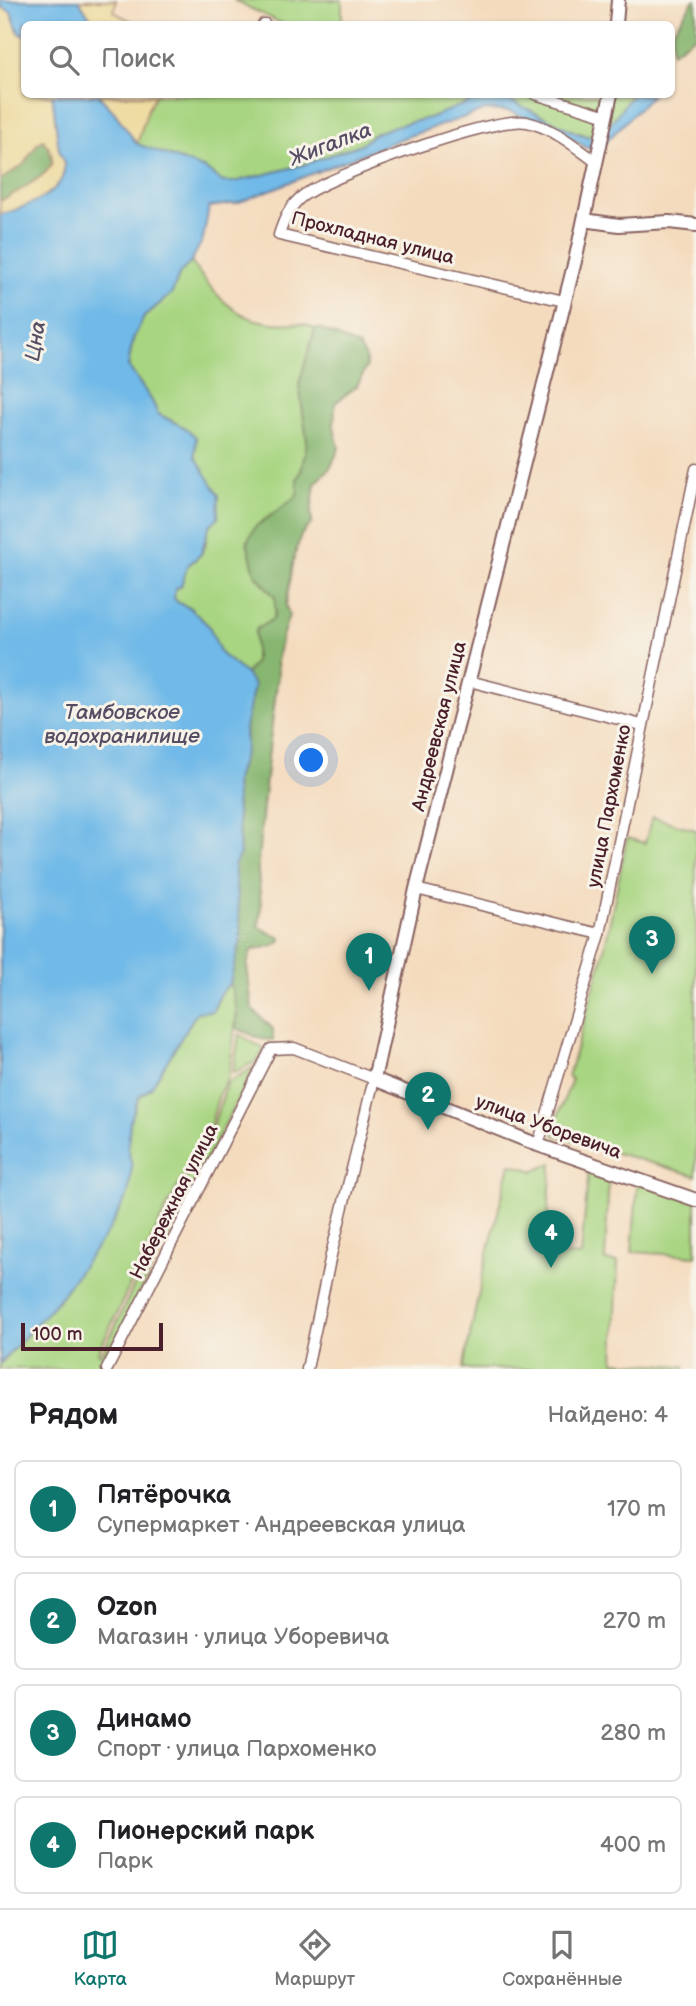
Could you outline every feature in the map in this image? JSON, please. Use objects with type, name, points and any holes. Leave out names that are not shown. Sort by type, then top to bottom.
[{"type":"street","points":[[616,21],[618,0]]},
{"type":"street","points":[[545,98],[606,122]]},
{"type":"street","name":"Андреевская улица","points":[[307,1369],[416,889],[584,220],[610,98]]},
{"type":"street","name":"Прохладная улица","points":[[564,301],[279,235],[283,221],[293,204],[305,194],[427,144],[485,128],[512,122],[527,122],[564,138],[597,157]]},
{"type":"street","points":[[584,220],[619,225],[669,222],[696,225]]},
{"type":"street","name":"улица Пархоменко","points":[[538,1145],[600,934],[696,468]]},
{"type":"street","points":[[469,681],[642,725]]},
{"type":"street","points":[[416,889],[600,934]]},
{"type":"street","name":"улица Уборевича","points":[[271,1048],[294,1048],[538,1145],[696,1200]]},
{"type":"street","name":"Набережная улица","points":[[107,1369],[271,1048]]},
{"type":"green space","points":[[233,0],[342,0],[342,21],[277,21]]},
{"type":"green space","points":[[696,0],[696,35],[675,50],[675,28]]},
{"type":"green space","points":[[154,98],[480,98],[429,118],[376,133],[361,144],[303,165],[234,182],[223,182],[205,169],[137,144]]},
{"type":"green space","points":[[480,98],[630,98],[602,135],[593,138]]},
{"type":"green space","points":[[44,140],[51,155],[50,166],[43,175],[0,201],[0,180],[23,165],[38,143]]},
{"type":"green space","points":[[191,262],[225,302],[246,316],[272,323],[295,323],[315,329],[299,384],[307,441],[297,480],[298,491],[296,497],[255,527],[263,584],[275,597],[275,613],[273,619],[255,632],[255,662],[246,674],[221,654],[209,626],[190,608],[174,598],[175,588],[184,578],[187,566],[200,555],[206,544],[207,511],[204,492],[184,427],[158,414],[128,366],[133,339],[144,317],[172,293],[180,273]]},
{"type":"green space","points":[[319,328],[358,346],[365,356],[367,366],[357,386],[335,403],[334,427],[339,448],[331,467],[315,484],[312,523],[301,535],[294,558],[286,605],[289,615],[277,661],[278,675],[258,863],[261,911],[258,927],[281,938],[277,944],[251,951],[247,966],[252,1009],[273,1029],[273,1040],[261,1039],[236,1028],[237,1011],[230,983],[241,938],[234,864],[240,853],[235,783],[246,748],[245,728],[253,686],[246,674],[255,662],[255,632],[273,619],[275,613],[275,597],[255,574],[247,542],[255,527],[296,497],[297,480],[307,441],[299,384],[315,329]]},
{"type":"green space","points":[[652,817],[696,830],[696,1176],[554,1135],[554,1126],[572,1079],[568,1077],[603,956],[627,838],[645,843]]},
{"type":"green space","points":[[230,983],[237,1011],[229,1076],[219,1094],[210,1127],[165,1211],[98,1353],[101,1354],[105,1348],[169,1211],[212,1129],[227,1083],[254,1067],[101,1369],[0,1369],[0,1364],[58,1300],[132,1167],[128,1149],[130,1122],[139,1097],[152,1086],[197,1011],[213,1011],[220,994]]},
{"type":"green space","points":[[239,1034],[264,1049],[257,1061],[233,1073]]},
{"type":"green space","points":[[552,1163],[545,1254],[581,1256],[589,1167],[609,1174],[605,1261],[618,1262],[614,1362],[685,1366],[685,1369],[463,1369],[510,1164],[535,1171]]},
{"type":"green space","points":[[638,1177],[696,1196],[696,1256],[632,1252]]},
{"type":"sand","points":[[79,0],[116,0],[114,12],[131,21],[92,21]]},
{"type":"sand","points":[[0,6],[12,12],[21,34],[21,98],[52,98],[59,149],[64,165],[63,175],[51,192],[31,204],[0,215],[0,201],[43,175],[51,165],[51,154],[43,140],[23,165],[0,180]]},
{"type":"sand","points":[[101,98],[154,98],[137,144]]},
{"type":"water","points":[[0,0],[79,0],[92,21],[21,21],[21,34],[11,12],[0,6]]},
{"type":"water","name":"Тамбовское водохранилище","points":[[52,98],[101,98],[137,144],[205,169],[223,182],[234,182],[303,165],[361,144],[376,133],[429,118],[480,98],[507,99],[593,138],[602,135],[630,98],[649,98],[599,149],[587,148],[565,134],[509,111],[486,110],[403,138],[237,203],[209,207],[203,239],[191,262],[180,273],[172,293],[144,317],[133,339],[128,366],[158,414],[184,427],[196,437],[195,456],[219,495],[218,518],[209,526],[201,554],[187,566],[181,586],[175,589],[174,598],[190,608],[209,626],[221,654],[246,674],[254,686],[245,728],[246,748],[235,783],[240,854],[234,865],[241,938],[230,983],[220,994],[213,1011],[197,1012],[152,1086],[139,1097],[130,1122],[128,1149],[132,1167],[128,1194],[109,1230],[58,1300],[0,1364],[0,215],[51,192],[63,175],[64,163],[59,149]]},
{"type":"place","name":"Динамо","points":[[652,974]]},
{"type":"place","name":"Пятёрочка","points":[[369,991]]},
{"type":"place","name":"Ozon","points":[[428,1130]]},
{"type":"place","name":"Пионерский парк","points":[[551,1268]]},
{"type":"water label","name":"Жигалка","points":[[330,144]]},
{"type":"water label","name":"Цна","points":[[35,341]]}]
